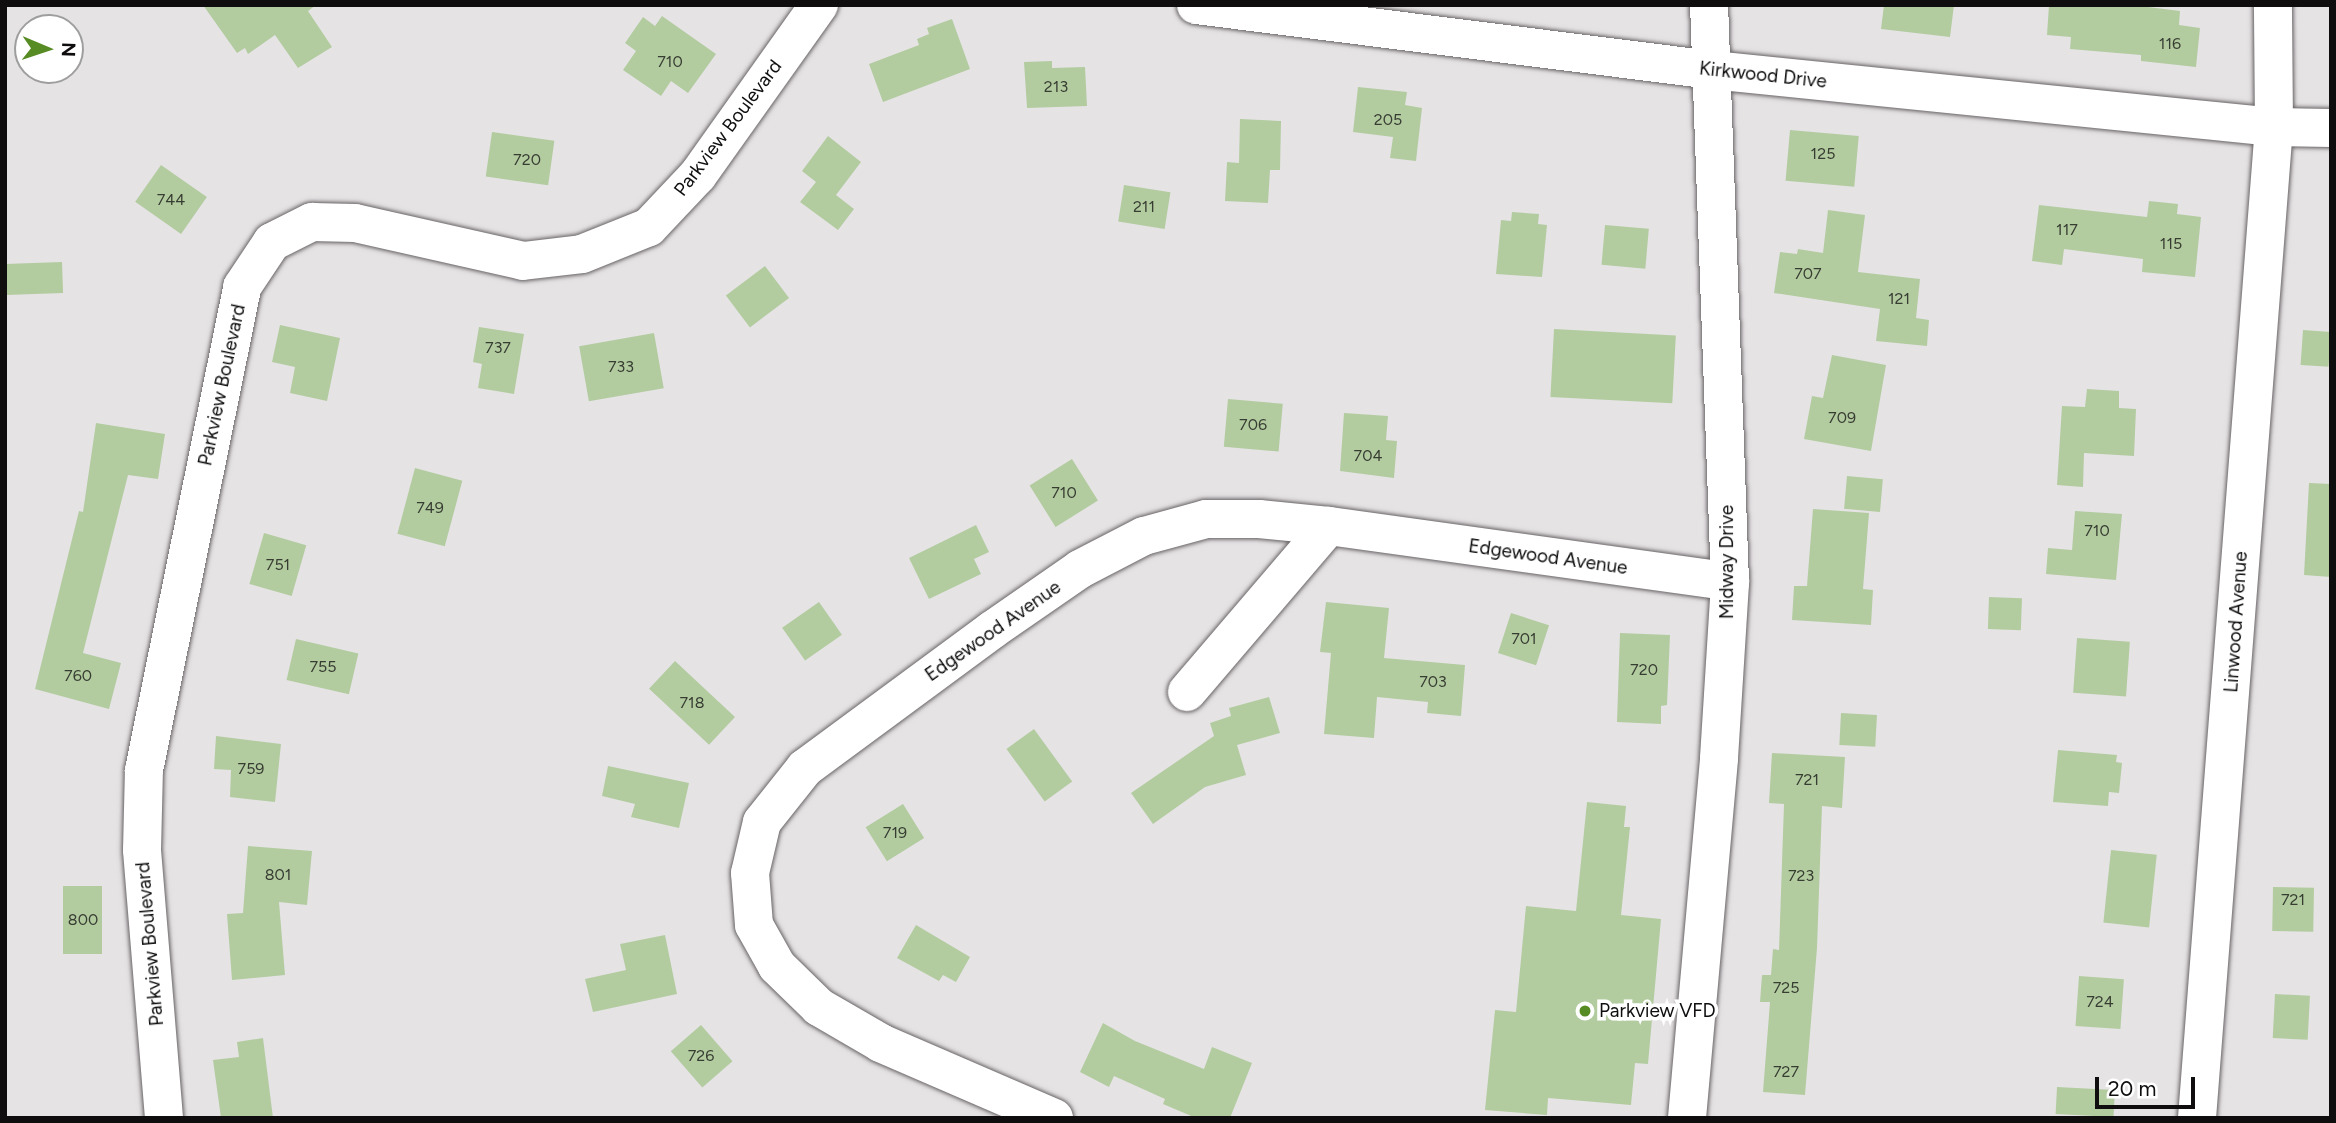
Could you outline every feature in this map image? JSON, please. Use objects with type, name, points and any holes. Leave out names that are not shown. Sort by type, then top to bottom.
[{"type":"street","name":"Parkview Boulevard","points":[[164,1118],[142,850],[144,770],[242,287],[272,242],[312,222],[355,223],[523,261],[582,254],[649,227],[698,175],[819,5]]},
{"type":"street","name":"Kirkwood Drive","points":[[1196,5],[1712,70],[2274,127],[2331,128]]},
{"type":"street","name":"Midway Drive","points":[[1686,1118],[1719,758],[1730,582],[1709,5]]},
{"type":"street","name":"Linwood Avenue","points":[[2197,1118],[2274,127],[2273,5]]},
{"type":"street","name":"Edgewood Avenue","points":[[1054,1118],[881,1043],[819,1007],[777,966],[754,925],[750,873],[762,822],[805,768],[1080,569],[1144,536],[1206,519],[1259,519],[1329,526],[1730,582]]},
{"type":"street","points":[[1186,692],[1329,526]]},
{"type":"building","points":[[203,5],[316,5],[308,11],[332,47],[298,68],[275,35],[248,54],[245,48],[237,53]]},
{"type":"building","points":[[1884,5],[1954,5],[1950,37],[1881,29]]},
{"type":"building","points":[[2049,5],[2132,5],[2180,11],[2179,25],[2200,28],[2196,67],[2141,61],[2141,55],[2070,49],[2071,37],[2047,35]]},
{"type":"building","points":[[662,16],[716,54],[688,93],[671,81],[661,96],[623,70],[636,51],[625,43],[643,17],[655,26]]},
{"type":"building","points":[[952,19],[970,69],[883,102],[869,64],[919,45],[917,39],[929,34],[927,28]]},
{"type":"building","points":[[1052,61],[1052,68],[1085,67],[1087,106],[1027,108],[1024,62]]},
{"type":"building","points":[[1358,87],[1407,92],[1405,105],[1422,108],[1416,161],[1390,158],[1393,137],[1353,132]]},
{"type":"building","points":[[1240,119],[1281,121],[1280,170],[1270,170],[1268,203],[1225,201],[1227,162],[1239,163]]},
{"type":"building","points":[[1790,130],[1859,136],[1854,187],[1786,181]]},
{"type":"building","points":[[492,132],[554,141],[548,185],[486,177]]},
{"type":"building","points":[[828,136],[861,162],[836,195],[854,209],[838,230],[800,202],[816,182],[802,171]]},
{"type":"building","points":[[161,165],[207,197],[181,234],[135,202]]},
{"type":"building","points":[[1124,185],[1170,192],[1165,229],[1118,222]]},
{"type":"building","points":[[2149,201],[2178,204],[2177,214],[2201,217],[2195,277],[2142,272],[2143,259],[2064,249],[2062,265],[2032,261],[2039,205],[2147,217]]},
{"type":"building","points":[[1828,210],[1865,215],[1858,272],[1920,279],[1916,318],[1929,320],[1927,346],[1876,341],[1880,309],[1774,293],[1780,252],[1797,254],[1798,249],[1823,253]]},
{"type":"building","points":[[1512,212],[1539,214],[1538,224],[1547,225],[1542,277],[1496,274],[1501,220],[1511,221]]},
{"type":"building","points":[[1605,225],[1649,229],[1645,269],[1602,265]]},
{"type":"building","points":[[62,262],[63,293],[6,295],[5,264]]},
{"type":"building","points":[[765,266],[789,298],[750,327],[726,295]]},
{"type":"building","points":[[280,325],[340,338],[327,401],[290,393],[295,367],[272,362]]},
{"type":"building","points":[[479,327],[524,334],[514,394],[478,388],[482,364],[473,362]]},
{"type":"building","points":[[1554,329],[1676,335],[1672,403],[1550,397]]},
{"type":"building","points":[[2303,330],[2331,332],[2328,367],[2301,365]]},
{"type":"building","points":[[654,333],[664,388],[589,401],[579,346]]},
{"type":"building","points":[[1832,355],[1886,365],[1871,451],[1804,439],[1812,396],[1823,398]]},
{"type":"building","points":[[2087,389],[2119,391],[2119,408],[2136,409],[2134,456],[2084,453],[2083,487],[2057,485],[2062,406],[2085,407]]},
{"type":"building","points":[[1228,399],[1283,404],[1279,452],[1224,447]]},
{"type":"building","points":[[1344,413],[1388,416],[1386,440],[1397,441],[1394,478],[1340,471]]},
{"type":"building","points":[[96,423],[165,434],[158,479],[128,475],[83,653],[121,663],[109,709],[35,689],[79,511],[83,512]]},
{"type":"building","points":[[1072,459],[1098,501],[1056,527],[1030,485]]},
{"type":"building","points":[[415,468],[462,481],[445,546],[397,534]]},
{"type":"building","points":[[1847,476],[1883,479],[1880,512],[1844,509]]},
{"type":"building","points":[[2309,483],[2331,484],[2331,577],[2304,575]]},
{"type":"building","points":[[1813,509],[1869,513],[1863,589],[1873,590],[1871,625],[1792,620],[1794,586],[1807,586]]},
{"type":"building","points":[[2075,511],[2122,514],[2116,580],[2046,574],[2048,548],[2072,550]]},
{"type":"building","points":[[976,525],[989,552],[974,559],[981,574],[929,599],[909,558]]},
{"type":"building","points":[[264,533],[306,545],[292,596],[249,584]]},
{"type":"building","points":[[1989,597],[2022,598],[2021,630],[1988,629]]},
{"type":"building","points":[[819,602],[842,635],[805,661],[782,628]]},
{"type":"building","points":[[1326,602],[1389,608],[1384,658],[1465,665],[1461,716],[1427,713],[1428,702],[1377,697],[1374,738],[1324,734],[1331,653],[1320,652]]},
{"type":"building","points":[[1511,613],[1549,625],[1536,665],[1498,653]]},
{"type":"building","points":[[1620,633],[1670,635],[1667,705],[1661,706],[1661,724],[1617,722]]},
{"type":"building","points":[[2077,638],[2130,642],[2126,697],[2073,693]]},
{"type":"building","points":[[296,639],[358,653],[349,694],[287,680]]},
{"type":"building","points":[[675,661],[735,717],[709,745],[649,689]]},
{"type":"building","points":[[1269,697],[1280,733],[1237,745],[1246,775],[1205,787],[1153,824],[1131,793],[1214,736],[1210,723],[1231,716],[1229,708]]},
{"type":"building","points":[[1841,713],[1877,715],[1875,747],[1839,745]]},
{"type":"building","points":[[1034,729],[1072,782],[1045,802],[1006,749]]},
{"type":"building","points":[[216,736],[281,744],[275,802],[230,797],[231,770],[214,769]]},
{"type":"building","points":[[2058,750],[2117,755],[2116,762],[2122,763],[2119,793],[2109,792],[2108,806],[2053,802]]},
{"type":"building","points":[[1772,753],[1845,757],[1842,808],[1822,806],[1817,948],[1805,1095],[1763,1092],[1770,1002],[1760,1002],[1762,975],[1771,975],[1773,949],[1779,950],[1784,804],[1769,803]]},
{"type":"building","points":[[608,766],[689,783],[679,828],[631,817],[635,804],[602,796]]},
{"type":"building","name":"Parkview VFD","points":[[1587,802],[1626,806],[1624,827],[1630,827],[1621,915],[1661,919],[1648,1064],[1635,1063],[1631,1105],[1548,1098],[1547,1115],[1485,1110],[1495,1010],[1516,1012],[1526,906],[1576,911]]},
{"type":"building","points":[[903,804],[924,838],[887,861],[866,827]]},
{"type":"building","points":[[248,846],[312,851],[307,905],[279,902],[285,975],[232,980],[227,914],[243,913]]},
{"type":"building","points":[[2111,850],[2157,855],[2149,927],[2103,923]]},
{"type":"building","points":[[63,886],[102,886],[102,954],[63,954]]},
{"type":"building","points":[[2273,887],[2314,888],[2313,932],[2272,931]]},
{"type":"building","points":[[916,925],[970,957],[956,982],[943,975],[939,981],[897,958]]},
{"type":"building","points":[[665,935],[677,994],[593,1012],[585,979],[626,970],[620,944]]},
{"type":"building","points":[[2079,976],[2124,979],[2120,1029],[2076,1026]]},
{"type":"building","points":[[2275,994],[2310,996],[2308,1040],[2273,1038]]},
{"type":"building","points":[[1103,1023],[1135,1041],[1204,1069],[1212,1047],[1252,1063],[1230,1118],[1196,1118],[1163,1104],[1165,1099],[1114,1076],[1109,1087],[1080,1072]]},
{"type":"building","points":[[701,1025],[732,1061],[702,1087],[671,1051]]},
{"type":"building","points":[[263,1038],[273,1118],[221,1118],[213,1060],[239,1057],[237,1042]]},
{"type":"building","points":[[2057,1087],[2115,1090],[2114,1117],[2056,1114]]},
{"type":"place","name":"Parkview VFD","points":[[1585,1011]]}]
